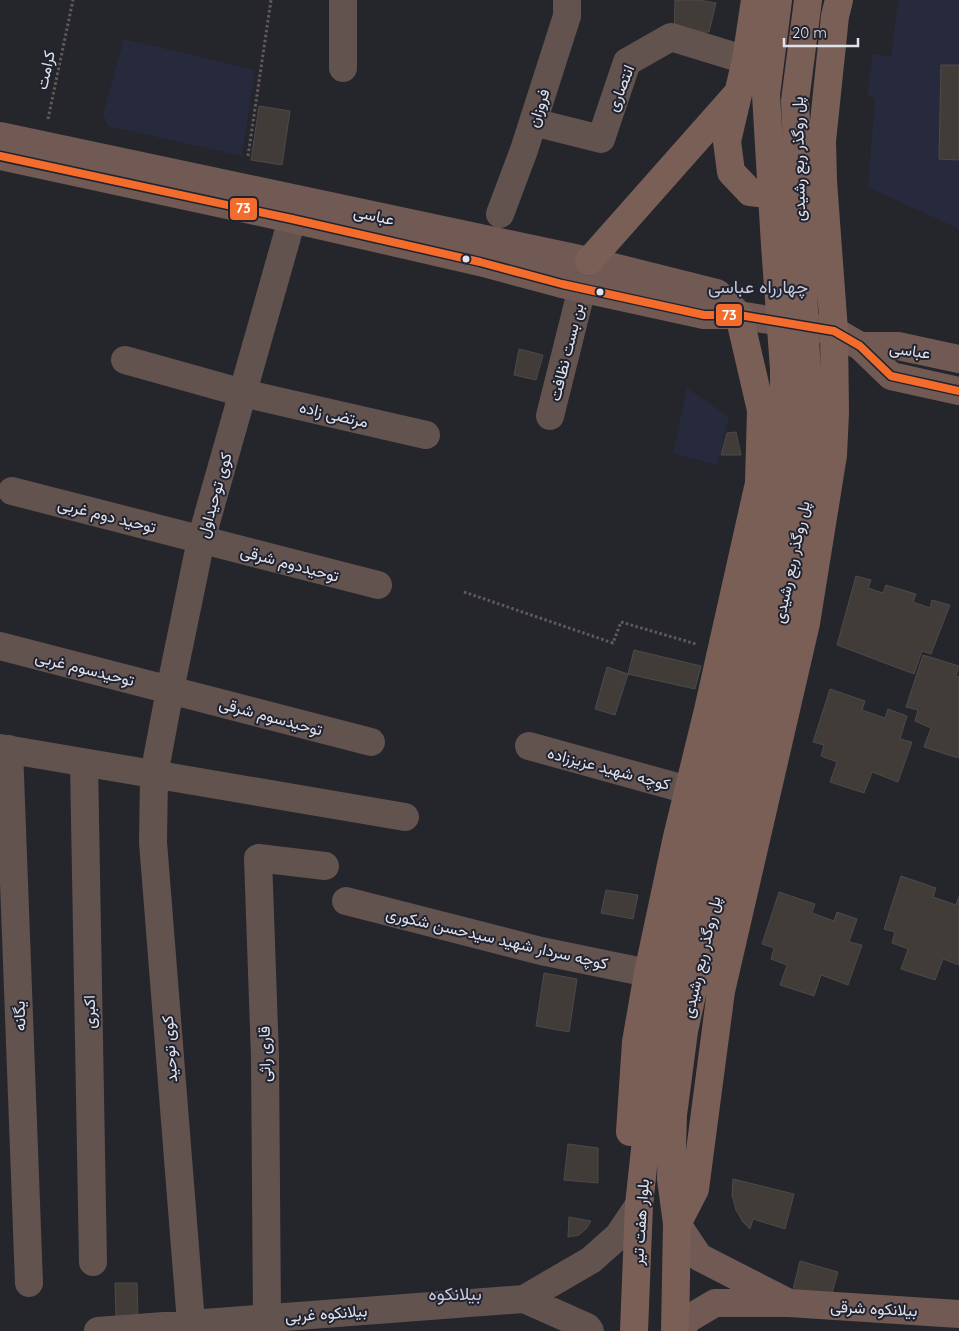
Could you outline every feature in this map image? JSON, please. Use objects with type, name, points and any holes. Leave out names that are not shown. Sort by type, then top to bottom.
[{"type":"highway","points":[[755,0],[746,60],[727,141],[731,172],[750,192],[775,195],[806,193],[823,181]]},
{"type":"highway","name":"پل روگذر ربع رشیدی","points":[[661,1114],[665,1008],[762,586],[782,486],[784,369],[774,245],[766,96],[778,0]]},
{"type":"highway","name":"پل روگذر ربع رشیدی","points":[[661,1114],[684,1031],[754,737],[801,522],[808,474],[809,427],[795,101],[808,0]]},
{"type":"highway","points":[[677,1224],[695,1189],[721,991],[806,623],[833,455],[835,413],[834,331],[823,181],[822,141],[835,16],[839,0]]},
{"type":"highway","points":[[589,261],[739,92]]},
{"type":"highway","points":[[640,1194],[630,1128],[636,1042],[648,973],[688,790],[759,483],[760,410],[739,315]]},
{"type":"highway","points":[[708,710],[731,692],[753,691],[773,706],[783,728]]},
{"type":"highway","name":"بلوار هفت تیر","points":[[634,1331],[640,1194],[661,1114]]},
{"type":"highway","name":"بلوار هفت تیر","points":[[661,1114],[677,1224],[675,1331]]},
{"type":"main road","name":"عباسى","points":[[0,136],[589,261],[716,293],[739,315]]},
{"type":"main road","name":"عباسى","points":[[0,156],[292,219],[704,315],[739,315],[834,331],[860,346],[892,376],[959,390]]},
{"type":"main road","name":"عباسى","points":[[860,346],[898,346],[959,359]]},
{"type":"main road","name":"بیلانکوه شرقی","points":[[677,1224],[699,1257],[789,1303]]},
{"type":"main road","name":"بیلانکوه شرقی","points":[[681,1331],[688,1319],[715,1303],[789,1303],[959,1314]]},
{"type":"street","points":[[343,0],[343,68]]},
{"type":"street","name":"فروزان","points":[[500,214],[533,122],[567,16],[567,0]]},
{"type":"street","name":"انتصاری","points":[[533,122],[601,139],[627,62],[671,37],[746,60]]},
{"type":"street","name":"کوی توحیداول","points":[[154,775],[201,540],[292,219]]},
{"type":"street","name":"بن بست نظافت","points":[[550,416],[582,288]]},
{"type":"street","name":"مرتضی زاده","points":[[125,360],[243,393],[426,435]]},
{"type":"street","name":"توحید دوم غربی","points":[[12,491],[201,540]]},
{"type":"street","name":"توحیددوم شرقی","points":[[201,540],[378,585]]},
{"type":"street","name":"توحیدسوم غربی","points":[[0,646],[170,690]]},
{"type":"street","name":"توحیدسوم شرقی","points":[[170,690],[371,742]]},
{"type":"street","name":"کوچه شهید عزیززاده","points":[[529,746],[688,790]]},
{"type":"street","points":[[5,749],[404,817]]},
{"type":"street","name":"یگانه","points":[[5,749],[29,1283]]},
{"type":"street","name":"اکبری","points":[[84,763],[94,1262]]},
{"type":"street","name":"کوی توحید","points":[[154,775],[153,842],[190,1323]]},
{"type":"street","name":"قاری راثی","points":[[267,1318],[265,1057],[258,858],[325,866]]},
{"type":"street","name":"کوچه سردار شهید سیدحسن شکوری","points":[[346,901],[541,951],[648,973]]},
{"type":"street","name":"بیلانکوه غربی","points":[[98,1331],[524,1300],[591,1260],[618,1236],[640,1194]]},
{"type":"street","name":"بیلانکوه غربی","points":[[524,1300],[587,1327],[590,1331]]},
{"type":"path","name":"کرامت","points":[[42,145],[73,0]]},
{"type":"path","points":[[248,156],[270,0]]},
{"type":"path","points":[[464,592],[613,644],[621,622],[720,651]]},
{"type":"shaded area","points":[[898,0],[959,0],[959,229],[868,187],[875,98],[867,96],[873,54],[891,57]]},
{"type":"shaded area","points":[[124,39],[255,70],[242,156],[108,126],[103,114]]},
{"type":"shaded area","points":[[687,388],[729,417],[717,465],[673,453]]},
{"type":"building","points":[[675,0],[698,0],[716,3],[709,32],[674,33]]},
{"type":"building","points":[[941,65],[959,65],[959,160],[939,159]]},
{"type":"building","points":[[259,106],[290,111],[282,165],[251,160]]},
{"type":"building","points":[[519,349],[543,355],[536,380],[514,375]]},
{"type":"building","points":[[736,432],[741,455],[721,455],[727,433]]},
{"type":"building","points":[[856,576],[871,580],[868,588],[883,593],[886,585],[916,594],[913,602],[930,608],[932,600],[950,605],[931,654],[922,651],[914,674],[837,645]]},
{"type":"building","points":[[634,650],[701,666],[695,689],[628,674]]},
{"type":"building","points":[[923,655],[959,666],[956,676],[959,677],[958,758],[924,747],[931,728],[915,721],[918,710],[906,707]]},
{"type":"building","points":[[607,667],[628,674],[615,715],[595,709]]},
{"type":"building","points":[[830,689],[865,701],[862,710],[885,718],[888,709],[907,716],[900,739],[912,742],[898,782],[872,772],[864,793],[830,782],[837,762],[821,756],[824,745],[813,742]]},
{"type":"building","points":[[901,876],[936,888],[933,897],[956,905],[959,896],[959,965],[943,959],[935,980],[901,969],[908,949],[892,943],[895,932],[884,929]]},
{"type":"building","points":[[606,890],[638,895],[633,919],[601,913]]},
{"type":"building","points":[[779,892],[815,904],[812,913],[834,921],[837,912],[857,919],[849,942],[862,945],[848,985],[821,975],[814,996],[780,985],[787,965],[771,959],[774,948],[762,944]]},
{"type":"building","points":[[544,973],[577,979],[569,1032],[536,1026]]},
{"type":"building","points":[[568,1144],[598,1148],[598,1183],[564,1180]]},
{"type":"building","points":[[733,1179],[794,1194],[785,1229],[753,1219],[750,1229],[736,1210],[732,1195]]},
{"type":"building","points":[[569,1217],[591,1221],[579,1235],[568,1237]]},
{"type":"building","points":[[800,1261],[838,1272],[829,1304],[792,1294]]},
{"type":"building","points":[[115,1283],[137,1283],[138,1315],[116,1317]]},
{"type":"transit line","name":"73","points":[[0,156],[292,219],[480,262],[562,284],[704,315],[739,315],[834,331],[860,346],[891,376],[959,391]]},
{"type":"district","name":"چهارراه عباسی","points":[[758,287]]},
{"type":"district","name":"بیلانکوه","points":[[455,1294]]}]
